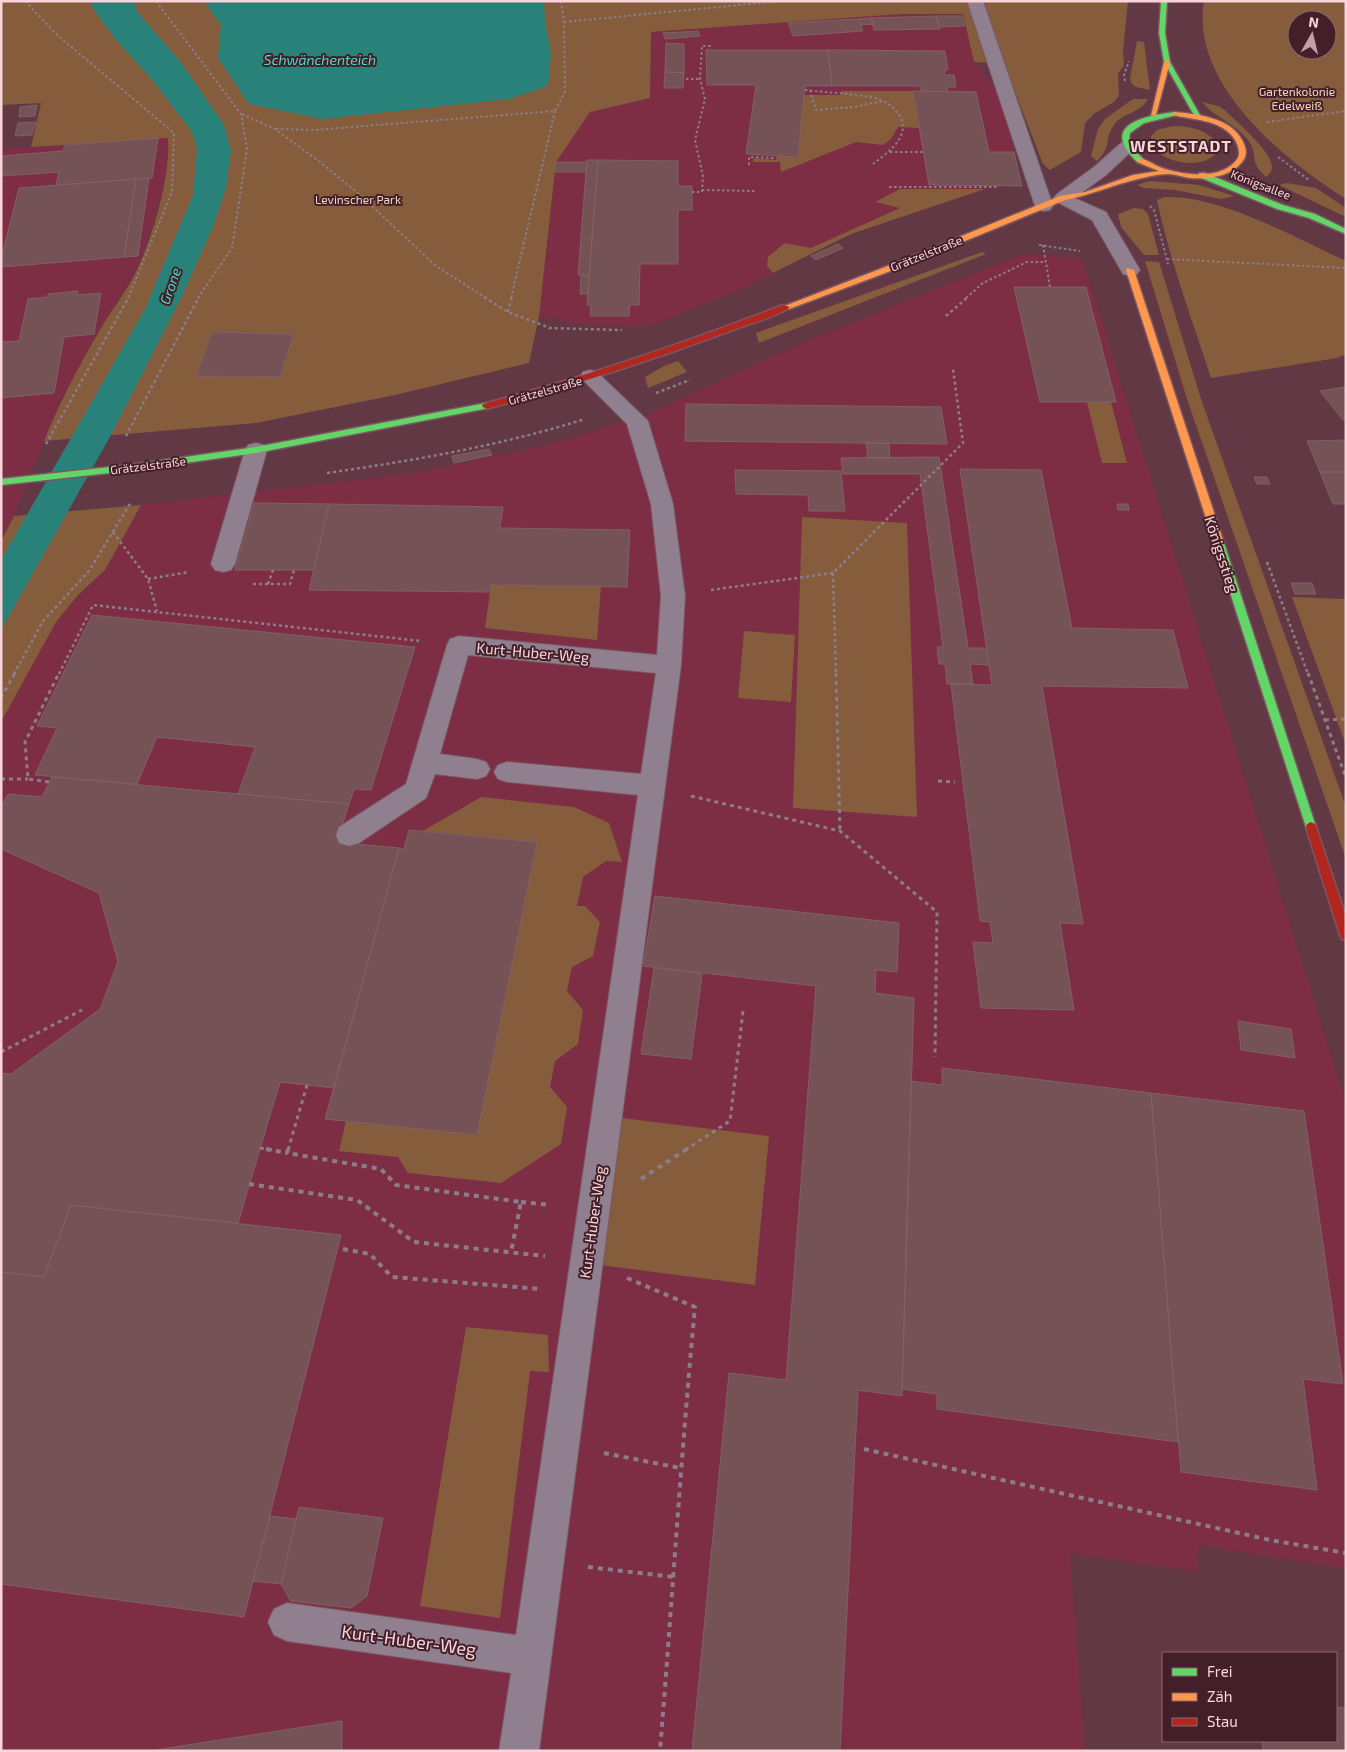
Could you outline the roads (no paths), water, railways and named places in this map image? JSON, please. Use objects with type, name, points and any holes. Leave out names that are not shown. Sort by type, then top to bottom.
[{"type":"street","points":[[975,1],[1044,206]]},
{"type":"street","points":[[1164,1],[1162,33],[1167,62],[1198,117]]},
{"type":"street","points":[[1153,116],[1167,62]]},
{"type":"street","name":"Königsallee","points":[[1175,114],[1198,117],[1227,129],[1239,140],[1243,152],[1242,166],[1223,172],[1202,175],[1166,172],[1138,159],[1127,147],[1125,135],[1131,125],[1153,116],[1175,114]]},
{"type":"street","name":"Grätzelstraße","points":[[1063,198],[1100,171],[1127,147]]},
{"type":"street","name":"Grätzelstraße","points":[[1,482],[128,468],[256,450],[465,411],[549,390],[694,342],[900,264],[1063,198],[1086,194],[1136,177],[1166,172]]},
{"type":"street","name":"Königsallee","points":[[1202,175],[1280,207],[1312,216],[1346,232]]},
{"type":"street","name":"Königsstieg","points":[[1063,198],[1099,216],[1130,270],[1346,935]]},
{"type":"street","name":"Königsallee","points":[[1290,198],[1312,216]]},
{"type":"street","name":"Kurt-Huber-Weg","points":[[519,1751],[669,666],[674,596],[662,504],[637,421],[590,377]]},
{"type":"street","points":[[223,564],[256,450]]},
{"type":"street","name":"Kurt-Huber-Weg","points":[[349,835],[417,790],[459,645],[669,666]]},
{"type":"street","points":[[425,763],[477,769]]},
{"type":"street","points":[[506,772],[652,786]]},
{"type":"street","name":"Kurt-Huber-Weg","points":[[286,1622],[532,1657]]},
{"type":"water","name":"Grone","points":[[90,1],[134,1],[137,12],[180,61],[224,125],[231,151],[226,188],[212,229],[183,294],[111,435],[1,630],[1,560],[145,309],[193,195],[197,149],[192,132],[149,76],[116,40],[96,13]]},
{"type":"water","name":"Schwänchenteich","points":[[204,1],[544,1],[545,23],[551,53],[548,86],[509,99],[322,119],[249,104],[218,58],[221,25]]},
{"type":"district","name":"WESTSTADT","points":[[1181,145]]},
{"type":"park label","name":"Gartenkolonie Edelweiß","points":[[1297,98]]},
{"type":"park label","name":"Levinscher Park","points":[[358,199]]}]
